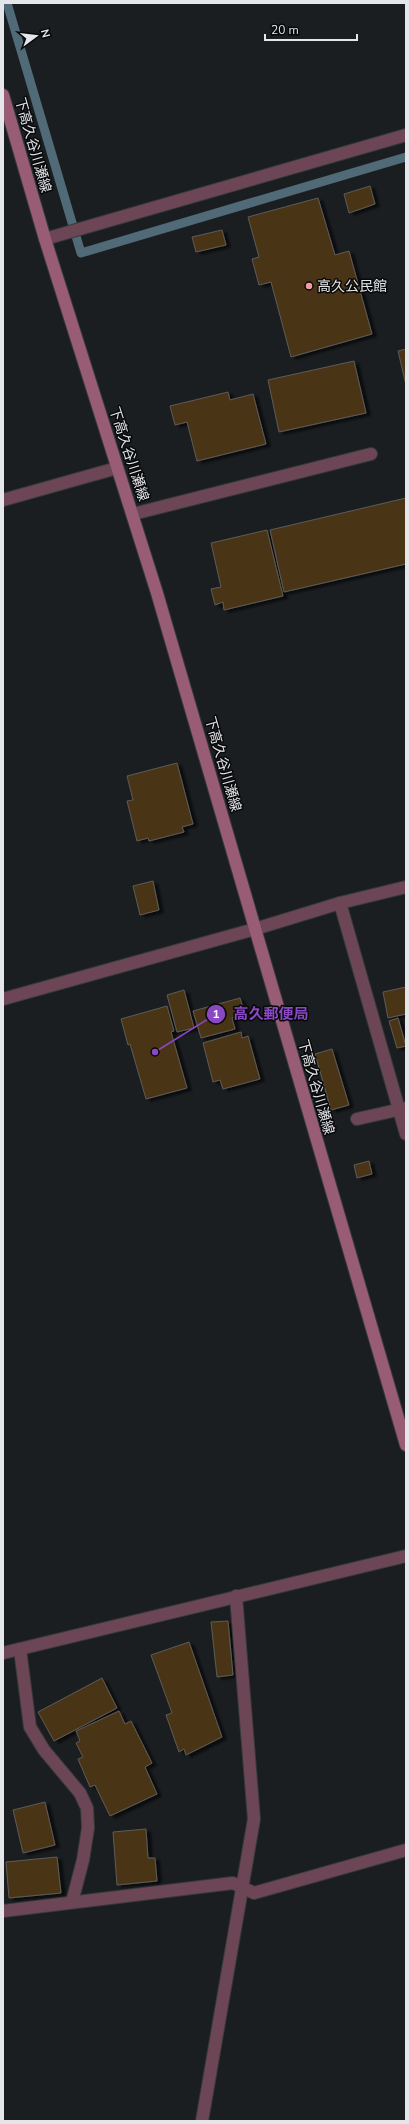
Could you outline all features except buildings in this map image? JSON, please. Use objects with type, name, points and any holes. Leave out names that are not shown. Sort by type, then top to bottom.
[{"type":"main road","name":"下高久谷川瀬線","points":[[3,95],[45,239],[117,468],[133,514],[406,1445]]},
{"type":"street","points":[[45,239],[406,135]]},
{"type":"street","points":[[133,514],[371,454]]},
{"type":"street","points":[[3,500],[117,468]]},
{"type":"street","points":[[3,999],[255,929],[340,903],[406,886]]},
{"type":"street","points":[[340,903],[402,1109],[406,1134]]},
{"type":"street","points":[[357,1119],[402,1109]]},
{"type":"street","points":[[3,1653],[406,1556]]},
{"type":"street","points":[[202,2121],[254,1819],[236,1596]]},
{"type":"street","points":[[20,1649],[30,1727],[44,1750],[80,1793],[86,1808],[88,1828],[83,1860],[72,1902]]},
{"type":"street","points":[[3,1911],[233,1883],[254,1894],[406,1850]]},
{"type":"waterway","points":[[7,3],[81,253],[406,157]]},
{"type":"place","name":"高久公民館","points":[[309,286]]},
{"type":"place","name":"高久郵便局","points":[[155,1052]]}]
